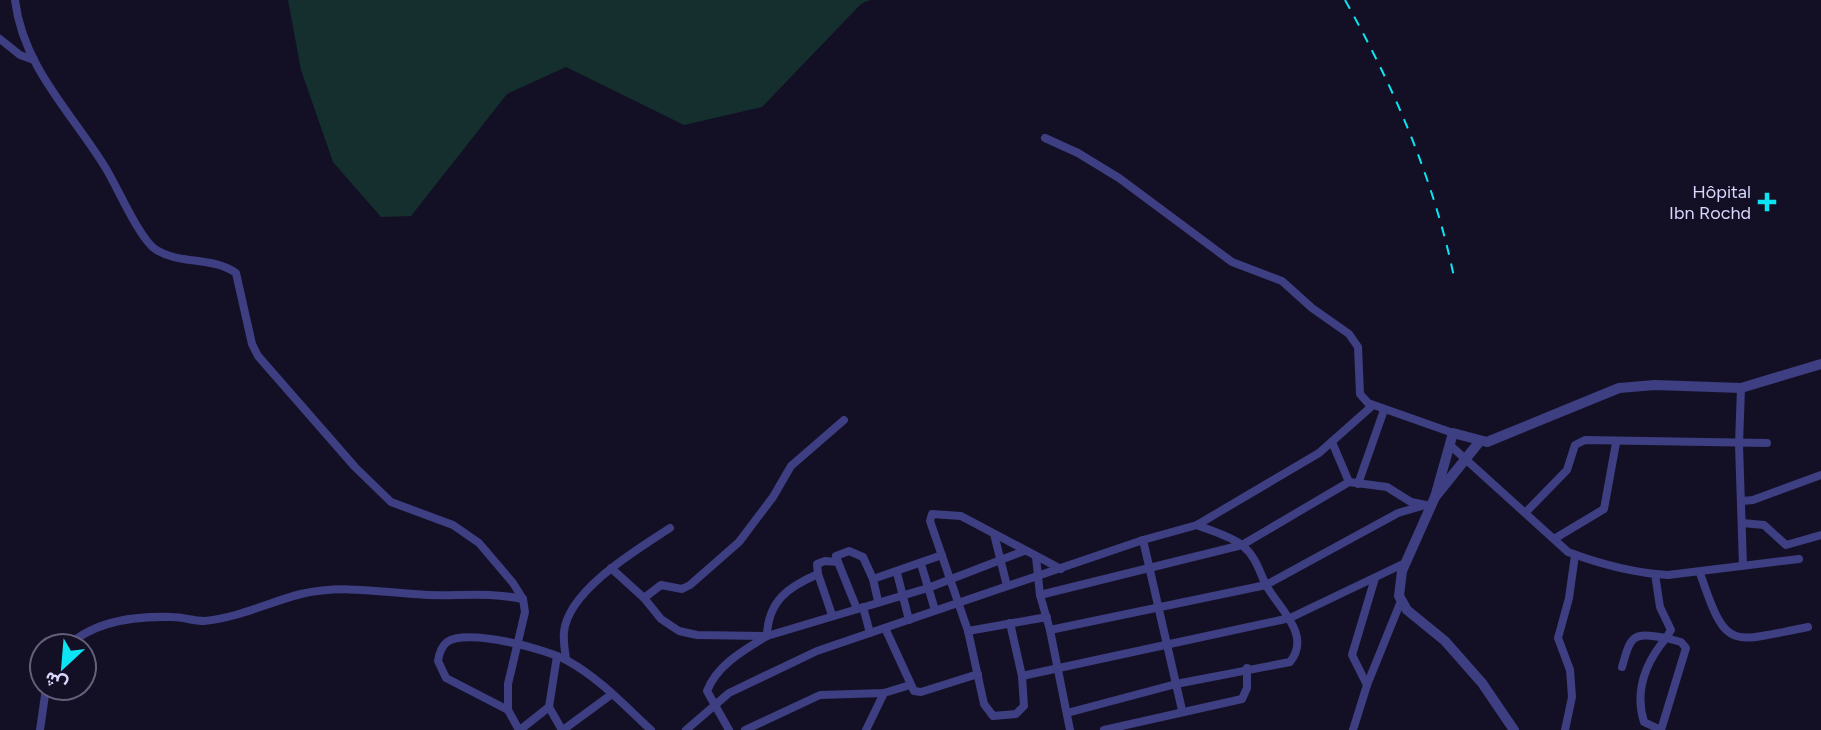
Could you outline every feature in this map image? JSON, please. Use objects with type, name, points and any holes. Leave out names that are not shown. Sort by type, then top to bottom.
[{"type":"street","points":[[15,0],[34,60],[52,94],[104,166],[149,243],[167,255],[219,263],[236,273],[252,344],[276,378],[355,467],[391,502],[453,525],[479,543],[499,564],[523,599],[523,625],[508,684],[508,710],[519,730],[550,707]]},
{"type":"street","points":[[0,40],[20,55],[34,60]]},
{"type":"street","points":[[1045,138],[1078,153],[1119,178],[1232,262],[1282,281],[1349,334],[1358,348],[1360,394],[1372,406],[1480,441],[1495,440],[1577,403],[1619,388],[1655,385],[1741,388],[1821,364]]},
{"type":"street","points":[[1741,388],[1739,444],[1743,566]]},
{"type":"street","points":[[687,730],[715,704],[763,675],[817,651],[1143,540],[1197,525],[1332,442],[1372,406]]},
{"type":"street","points":[[1354,483],[1384,410]]},
{"type":"street","points":[[644,598],[661,585],[681,589],[690,585],[738,542],[772,497],[791,466],[824,441],[844,420]]},
{"type":"street","points":[[1353,730],[1367,685],[1401,601],[1399,590],[1405,563],[1431,502],[1453,433]]},
{"type":"street","points":[[1527,511],[1567,470],[1575,445],[1585,440],[1616,443],[1767,443]]},
{"type":"street","points":[[1050,629],[1266,585],[1398,513],[1431,502],[1480,441]]},
{"type":"street","points":[[1332,442],[1354,483]]},
{"type":"street","points":[[1554,539],[1604,509],[1616,443]]},
{"type":"street","points":[[1451,446],[1575,555],[1655,574],[1700,573],[1799,559]]},
{"type":"street","points":[[1742,501],[1753,500],[1821,475]]},
{"type":"street","points":[[1040,595],[1242,545],[1354,483],[1387,487],[1411,502],[1431,502]]},
{"type":"street","points":[[1010,622],[1025,700],[1021,711],[990,715],[984,704],[960,604],[929,518],[934,512],[961,516],[1061,569]]},
{"type":"street","points":[[1742,523],[1764,525],[1786,545],[1821,535]]},
{"type":"street","points":[[1067,713],[1176,684],[1247,668],[1290,662],[1294,658],[1296,635],[1290,618],[1266,585],[1255,560],[1242,545],[1197,525]]},
{"type":"street","points":[[566,659],[564,631],[570,615],[593,584],[611,568],[670,527]]},
{"type":"street","points":[[994,534],[1007,586]]},
{"type":"street","points":[[1143,540],[1182,710]]},
{"type":"street","points":[[729,730],[706,691],[710,682],[737,654],[767,636],[928,588],[1024,551]]},
{"type":"street","points":[[870,633],[836,556],[852,552],[863,557],[873,579],[878,601]]},
{"type":"street","points":[[873,579],[897,573],[942,555]]},
{"type":"street","points":[[1564,730],[1570,707],[1570,679],[1558,638],[1569,598],[1575,555]]},
{"type":"street","points":[[1036,557],[1040,595],[1059,668],[1070,730]]},
{"type":"street","points":[[832,615],[817,564],[825,561],[838,562]]},
{"type":"street","points":[[1022,676],[1290,618],[1405,563]]},
{"type":"street","points":[[921,564],[935,610]]},
{"type":"street","points":[[611,568],[644,598],[661,619],[679,631],[698,635],[767,636]]},
{"type":"street","points":[[897,573],[909,620]]},
{"type":"street","points":[[1700,573],[1715,618],[1731,634],[1748,639],[1808,627]]},
{"type":"street","points":[[767,636],[768,620],[783,593],[795,584],[818,574]]},
{"type":"street","points":[[1622,667],[1634,637],[1643,635],[1666,638],[1681,642],[1686,648],[1661,730],[1644,722],[1639,697],[1649,662],[1666,638],[1672,626],[1660,607],[1655,574]]},
{"type":"street","points":[[1367,685],[1352,655],[1376,578]]},
{"type":"street","points":[[86,632],[106,624],[153,617],[202,621],[246,612],[302,594],[337,589],[375,589],[428,595],[478,592],[523,599]]},
{"type":"street","points":[[1401,601],[1445,641],[1475,674],[1514,730]]},
{"type":"street","points":[[968,631],[1047,617]]},
{"type":"street","points":[[886,628],[914,691],[921,692],[978,674]]},
{"type":"street","points":[[508,710],[446,678],[438,661],[442,646],[456,638],[468,636],[517,645],[566,659],[612,694],[652,730]]},
{"type":"street","points":[[557,656],[550,707],[562,730],[612,694]]},
{"type":"street","points":[[1104,730],[1182,710],[1242,699],[1247,688],[1247,668]]},
{"type":"street","points":[[745,730],[831,692],[884,693],[910,685]]},
{"type":"street","points":[[866,730],[884,693]]},
{"type":"street","points":[[40,730],[44,702]]},
{"type":"green space","points":[[288,0],[870,0],[861,4],[762,107],[684,125],[566,67],[507,94],[411,216],[381,217],[333,162],[301,70]]},
{"type":"railway","points":[[1345,0],[1396,100],[1424,170],[1454,277]]},
{"type":"place","name":"Hôpital Ibn Rochd","points":[[1767,202]]}]
